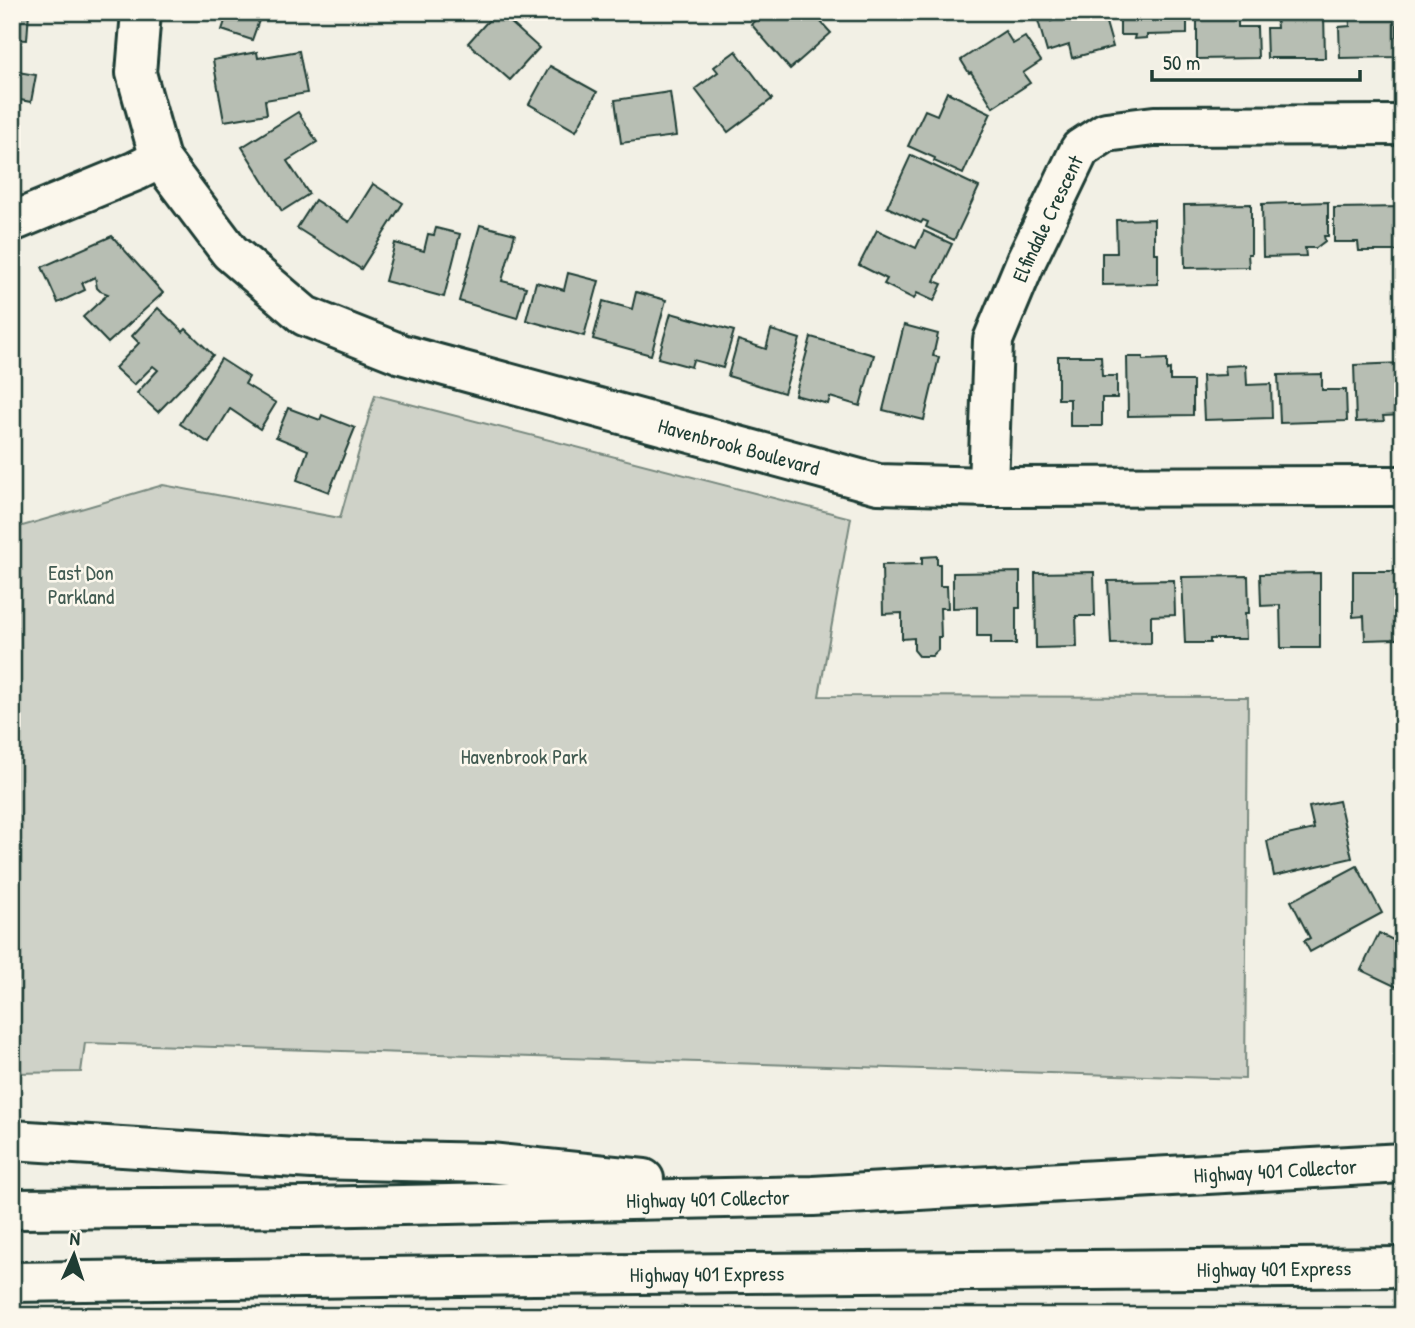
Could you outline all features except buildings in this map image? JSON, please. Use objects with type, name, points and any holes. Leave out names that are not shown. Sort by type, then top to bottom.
[{"type":"main road","points":[[12,222],[160,159],[136,73],[141,12]]},
{"type":"main road","name":"Elfindale Crescent","points":[[988,487],[993,340],[1026,261],[1080,149],[1106,132],[1154,126],[1403,125]]},
{"type":"main road","name":"Havenbrook Boulevard","points":[[160,159],[230,252],[305,316],[401,355],[878,484],[988,487],[1403,486]]},
{"type":"main road","points":[[12,1140],[312,1159],[489,1163],[813,1196]]},
{"type":"main road","name":"Highway 401 Collector","points":[[12,1209],[310,1207],[813,1196],[1403,1163]]},
{"type":"main road","name":"Highway 401 Express","points":[[12,1282],[1403,1267]]},
{"type":"green space","name":"Havenbrook Park","points":[[375,395],[851,518],[819,696],[1248,697],[1245,1079],[85,1043],[81,1072],[12,1073],[12,529],[163,485],[340,518]]},
{"type":"park label","name":"East Don Parkland","points":[[81,584]]}]
